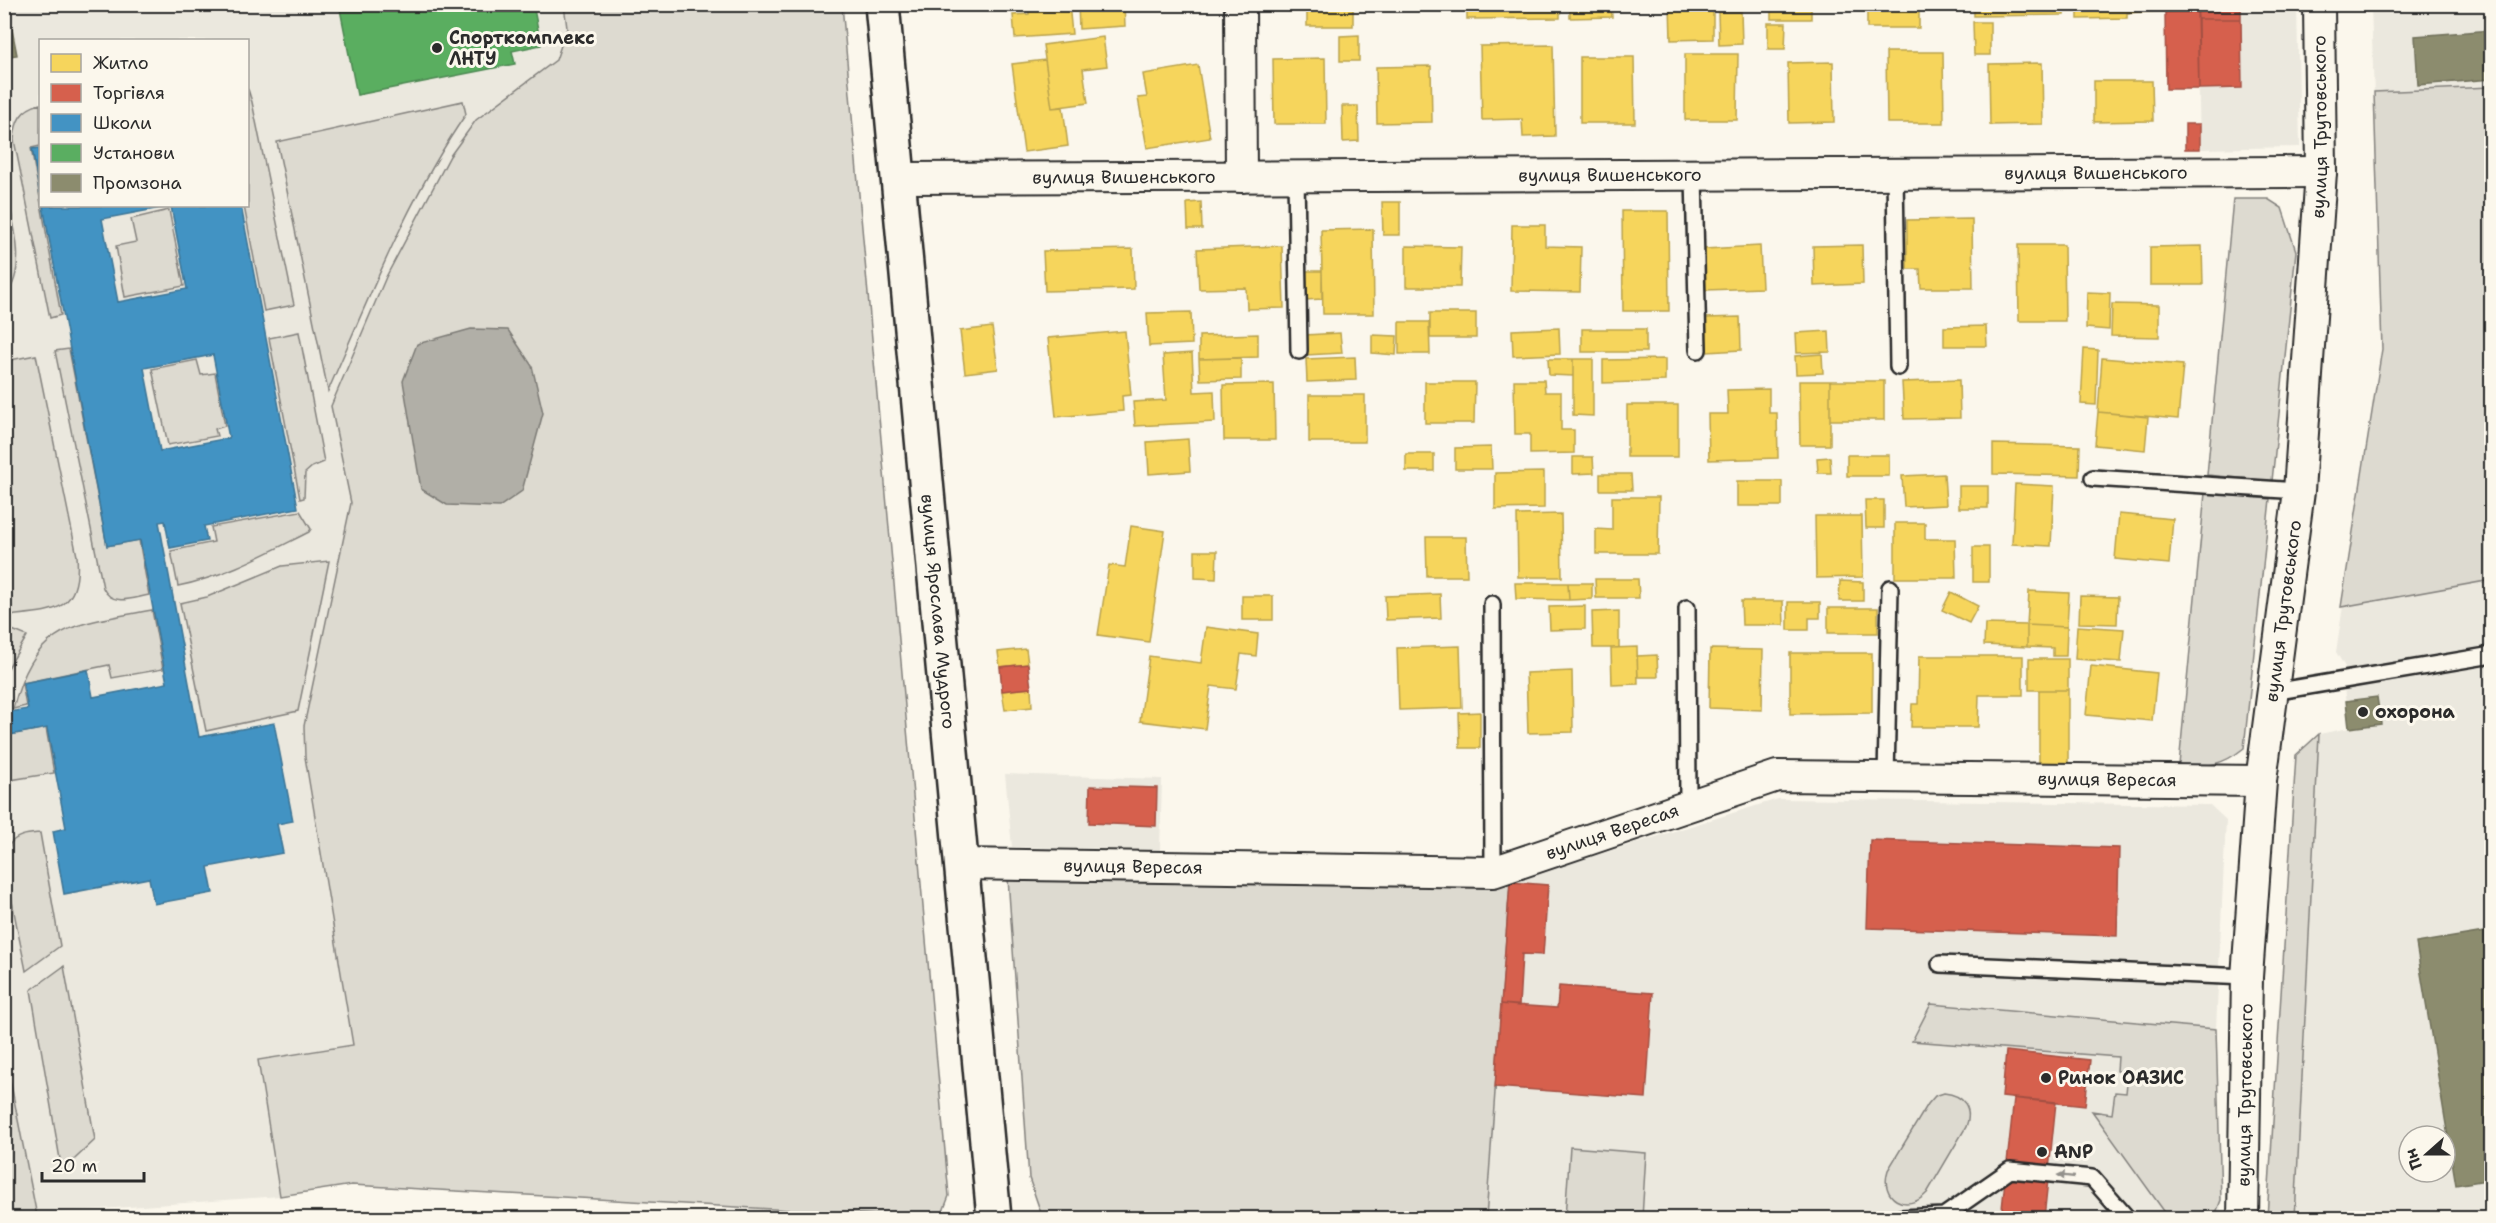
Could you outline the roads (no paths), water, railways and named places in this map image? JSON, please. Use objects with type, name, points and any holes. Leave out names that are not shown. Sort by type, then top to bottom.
[{"type":"main road","name":"вулиця Ярослава Мудрого","points":[[882,4],[994,1218]]},
{"type":"street","points":[[1240,4],[1241,177]]},
{"type":"street","name":"вулиця Трутовського","points":[[2242,1218],[2247,977],[2261,781],[2299,491],[2321,172],[2319,4]]},
{"type":"street","name":"вулиця Вишенського","points":[[899,178],[2321,172]]},
{"type":"street","name":"вулиця Вересая","points":[[961,864],[1493,872],[1777,776],[2261,781]]},
{"type":"lane","points":[[1895,174],[1898,367]]},
{"type":"lane","points":[[1694,175],[1698,350]]},
{"type":"lane","points":[[1296,177],[1299,351]]},
{"type":"lane","points":[[2093,478],[2299,491]]},
{"type":"lane","points":[[1886,778],[1890,588]]},
{"type":"lane","points":[[1492,604],[1493,872]]},
{"type":"lane","points":[[1687,608],[1688,806]]},
{"type":"lane","points":[[2273,692],[2492,655]]},
{"type":"lane","points":[[1940,964],[2247,977]]},
{"type":"lane","points":[[1901,1218],[1944,1216],[2010,1170],[2092,1178],[2127,1218]]},
{"type":"place","name":"Спорткомплекс ЛНТУ","points":[[437,48]]},
{"type":"place","name":"охорона","points":[[2363,712]]},
{"type":"place","name":"Ринок ОАЗИС","points":[[2046,1078]]},
{"type":"place","name":"ANP","points":[[2042,1152]]}]
